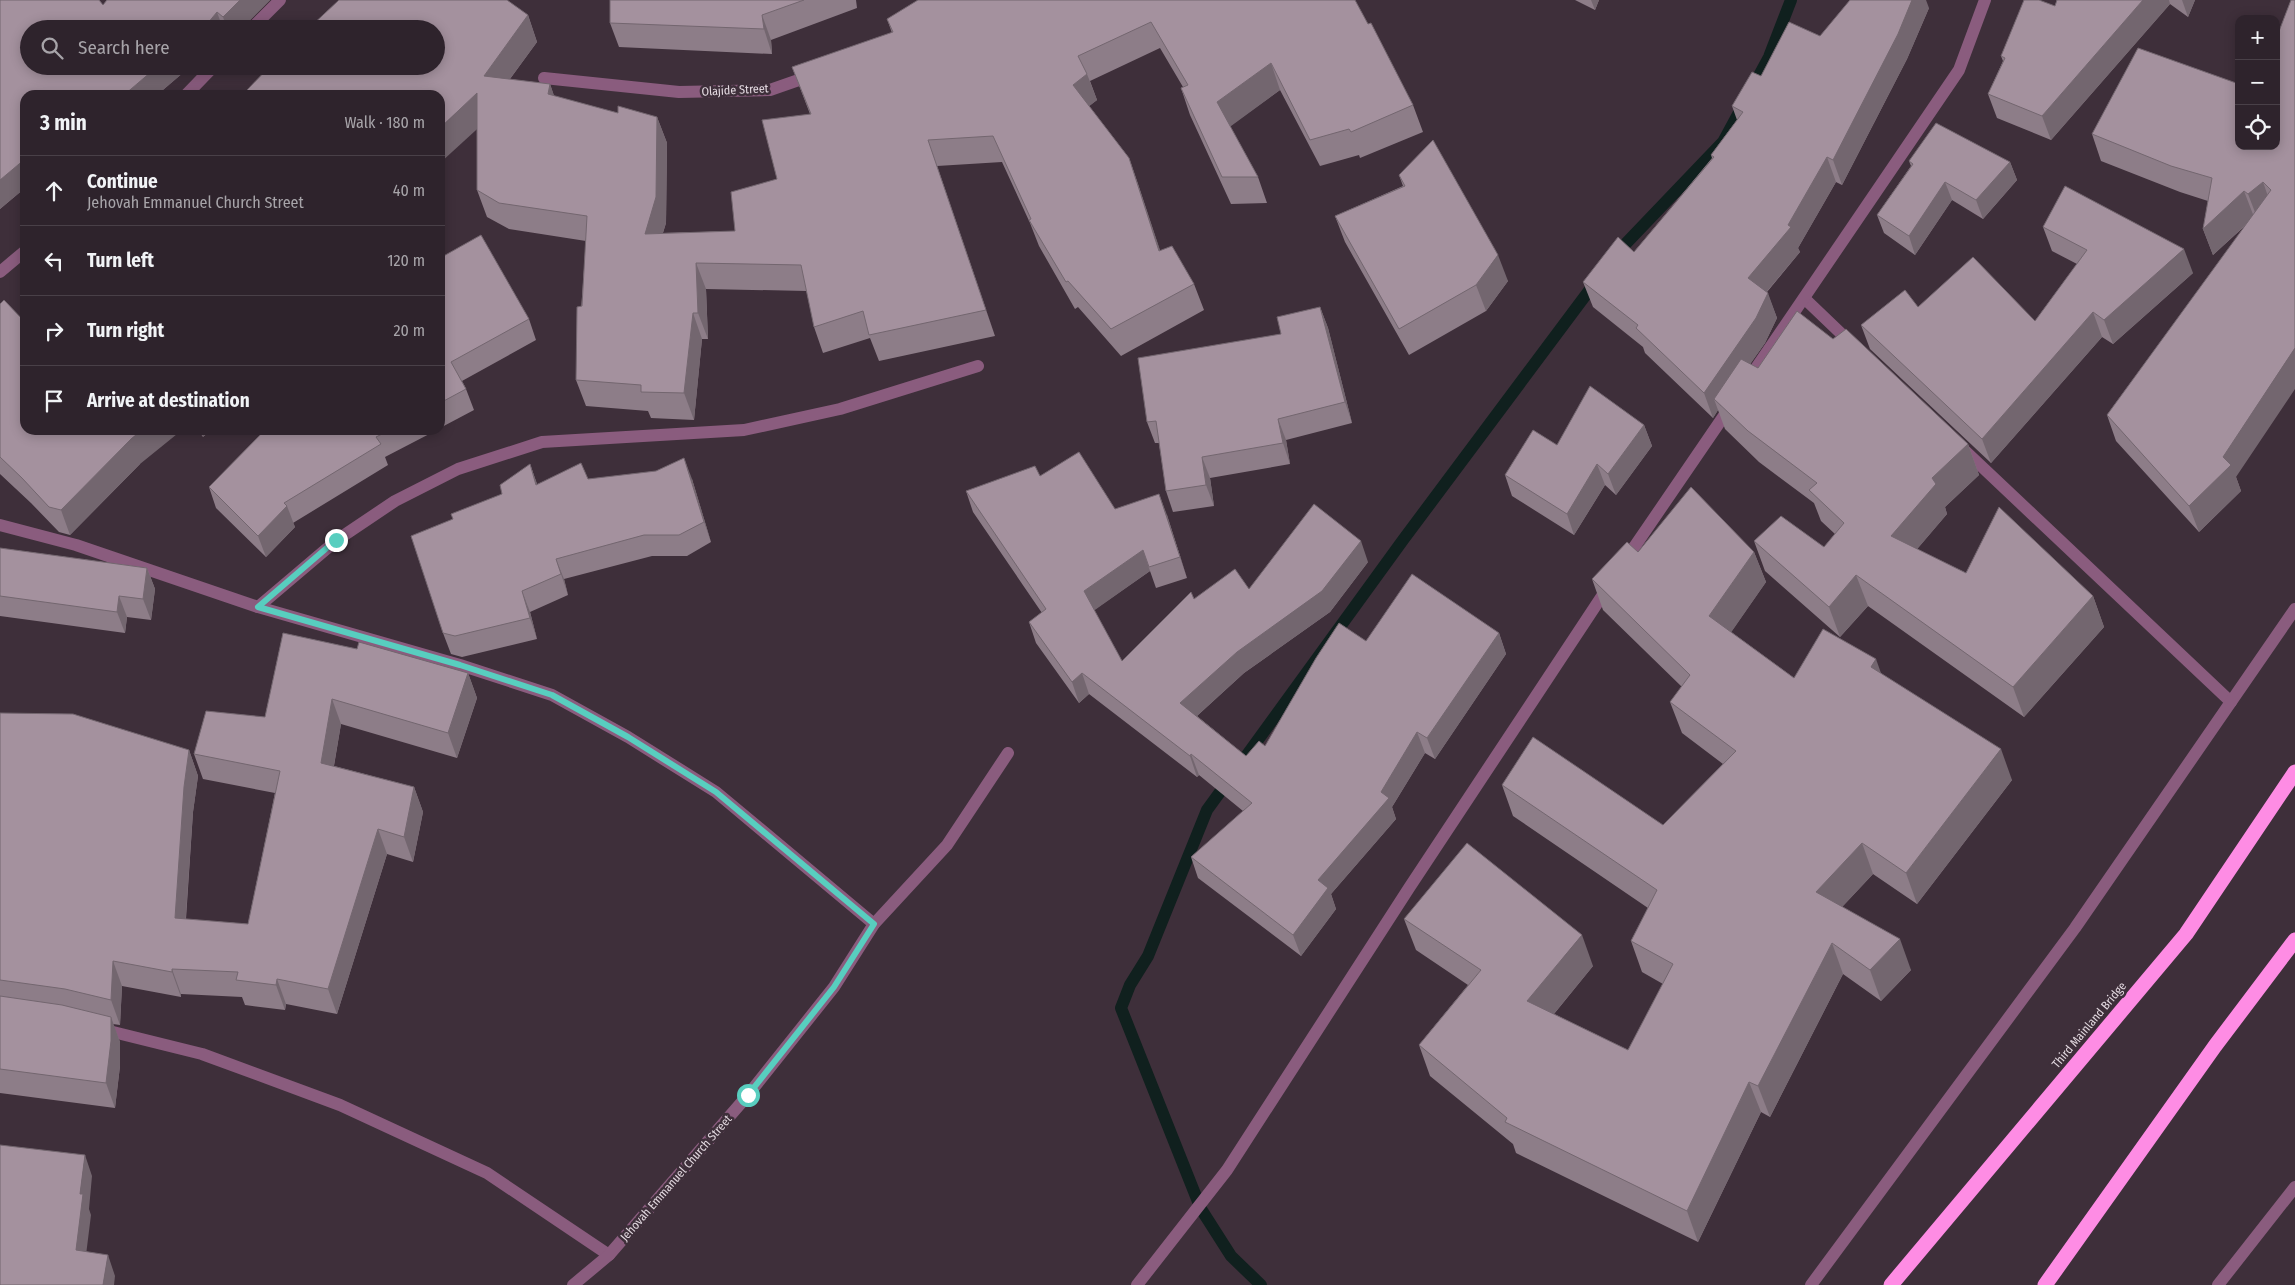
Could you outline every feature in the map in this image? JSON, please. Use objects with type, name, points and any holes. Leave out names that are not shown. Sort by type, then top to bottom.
[{"type":"highway","name":"Third Mainland Bridge","points":[[1891,1285],[2186,934],[2295,772]]},
{"type":"highway","points":[[2045,1285],[2215,1046],[2295,940]]},
{"type":"street","points":[[260,20],[280,0]]},
{"type":"street","points":[[1137,1285],[1179,1234],[1227,1170],[1638,541],[1805,299],[1959,70],[1985,0]]},
{"type":"street","name":"Olajide Street","points":[[544,78],[679,92],[770,90],[825,71]]},
{"type":"street","points":[[191,90],[205,75]]},
{"type":"street","points":[[0,272],[20,255]]},
{"type":"street","points":[[1805,299],[1863,354]]},
{"type":"street","points":[[258,607],[336,540],[395,501],[458,469],[542,442],[744,430],[840,409],[978,366]]},
{"type":"street","points":[[1949,436],[2231,702]]},
{"type":"street","points":[[0,525],[76,545],[258,607],[460,665],[552,695],[628,737],[716,792],[874,924]]},
{"type":"street","points":[[1811,1285],[2074,928],[2295,608]]},
{"type":"street","name":"Jehovah Emmanuel Church Street","points":[[573,1285],[609,1254],[748,1095],[834,987],[874,924],[947,845],[1008,753]]},
{"type":"street","points":[[92,1027],[202,1054],[340,1105],[487,1173],[609,1254]]},
{"type":"street","points":[[2218,1285],[2295,1187]]},
{"type":"building","points":[[0,0],[99,0],[103,5],[107,0],[240,0],[223,17],[217,12],[210,20],[20,20],[20,75],[147,75],[130,90],[20,90],[20,163],[0,180]]},
{"type":"building","points":[[339,0],[507,0],[528,15],[484,76],[550,84],[548,94],[618,113],[618,106],[657,117],[656,197],[645,234],[735,231],[731,192],[777,179],[762,120],[811,114],[792,67],[893,32],[887,19],[918,0],[1355,0],[1368,24],[1371,23],[1413,105],[1351,132],[1349,129],[1310,140],[1271,63],[1217,102],[1258,177],[1222,177],[1181,88],[1188,85],[1151,22],[1078,56],[1087,74],[1073,85],[1129,158],[1159,251],[1172,246],[1194,284],[1111,329],[1068,281],[1066,282],[1029,220],[1031,219],[993,136],[928,140],[986,310],[869,335],[863,311],[814,327],[801,265],[696,263],[698,313],[693,313],[684,393],[641,392],[641,385],[576,380],[577,307],[582,306],[587,216],[499,203],[477,190],[477,93],[445,123],[445,90],[247,90],[261,75],[445,75],[445,20],[318,20]]},
{"type":"building","points":[[610,0],[804,0],[762,15],[764,29],[610,23]]},
{"type":"building","points":[[1850,0],[1912,0],[1898,34],[1833,160],[1827,157],[1788,225],[1791,227],[1748,278],[1768,293],[1756,318],[1704,393],[1636,328],[1638,325],[1583,282],[1618,237],[1634,252],[1714,157],[1711,155],[1743,112],[1732,106],[1752,72],[1761,76],[1789,22],[1820,36]]},
{"type":"building","points":[[2024,0],[2039,0],[2055,6],[2057,0],[2143,0],[2042,116],[1988,94],[2005,58],[2001,56]]},
{"type":"building","points":[[2291,0],[2295,0],[2295,348],[2223,457],[2231,465],[2189,506],[2107,415],[2271,190],[2263,182],[2248,194],[2244,191],[2203,229],[2212,178],[2171,166],[2092,134],[2138,48],[2235,83],[2235,150],[2280,150],[2280,29]]},
{"type":"building","points":[[1936,123],[2010,162],[1976,200],[1945,182],[1909,236],[1877,215],[1913,164],[1909,161]]},
{"type":"building","points":[[1433,140],[1498,255],[1476,285],[1399,329],[1335,216],[1405,186],[1399,175]]},
{"type":"building","points":[[2065,186],[2184,249],[2104,320],[2093,312],[1982,439],[1861,325],[1905,290],[1918,307],[1973,257],[2035,321],[2087,250],[2043,227]]},
{"type":"building","points":[[481,235],[529,319],[451,362],[466,389],[445,400],[445,255]]},
{"type":"building","points":[[4,300],[20,317],[20,435],[136,435],[61,510],[49,507],[0,457],[0,304]]},
{"type":"building","points":[[1320,307],[1345,402],[1278,419],[1283,443],[1202,457],[1206,485],[1166,491],[1156,421],[1147,422],[1138,358],[1281,334],[1277,317]]},
{"type":"building","points":[[1797,311],[1833,339],[1846,329],[1968,444],[1932,478],[1936,484],[1891,536],[1966,573],[1999,507],[2093,596],[2013,687],[1856,575],[1829,607],[1754,541],[1781,516],[1824,547],[1844,523],[1809,490],[1817,483],[1748,431],[1714,399],[1741,359],[1758,368]]},
{"type":"building","points":[[1590,386],[1644,425],[1608,474],[1597,464],[1567,514],[1505,475],[1533,430],[1557,445]]},
{"type":"building","points":[[260,435],[380,435],[376,437],[381,444],[284,503],[287,506],[258,536],[209,487]]},
{"type":"building","points":[[1079,452],[1115,509],[1159,494],[1180,557],[1149,567],[1143,550],[1084,591],[1122,661],[1191,592],[1194,599],[1235,569],[1249,589],[1314,504],[1361,541],[1322,591],[1237,652],[1180,703],[1246,756],[1259,741],[1265,746],[1316,658],[1339,623],[1366,641],[1412,574],[1499,633],[1427,738],[1417,732],[1381,792],[1389,798],[1318,880],[1328,888],[1293,935],[1191,857],[1252,803],[1191,754],[1190,756],[1082,673],[1072,682],[1029,622],[1046,609],[966,491],[1035,466],[1040,476]]},
{"type":"building","points":[[684,458],[704,522],[679,535],[644,535],[556,559],[561,574],[522,591],[530,618],[455,636],[443,633],[411,536],[453,519],[451,514],[502,494],[500,485],[530,464],[536,485],[581,463],[588,479],[656,471]]},
{"type":"building","points":[[1691,487],[1754,552],[1709,616],[1794,678],[1823,629],[1876,659],[1871,667],[2001,749],[1906,873],[1862,843],[1816,892],[1900,939],[1870,970],[1832,943],[1758,1086],[1749,1082],[1687,1211],[1505,1122],[1507,1118],[1419,1045],[1481,970],[1404,919],[1467,843],[1582,935],[1527,1001],[1628,1050],[1673,964],[1631,941],[1657,890],[1502,785],[1533,737],[1663,825],[1736,751],[1670,702],[1690,675],[1592,579],[1627,542],[1638,552]]},
{"type":"building","points":[[0,548],[147,568],[143,599],[119,596],[117,612],[0,596]]},
{"type":"building","points":[[283,633],[357,649],[359,642],[468,673],[448,733],[332,699],[321,763],[414,787],[404,837],[378,829],[328,989],[277,979],[276,985],[236,980],[238,972],[172,969],[172,972],[113,961],[111,1000],[65,989],[0,980],[0,713],[73,714],[189,750],[184,787],[175,918],[248,924],[280,771],[194,754],[206,711],[265,717]]},
{"type":"building","points":[[0,996],[62,1005],[111,1017],[111,1041],[106,1083],[0,1069]]},
{"type":"building","points":[[0,1145],[85,1155],[80,1194],[83,1194],[76,1250],[108,1255],[103,1285],[0,1285]]},
{"type":"waterway","points":[[1614,256],[1723,142],[1769,57],[1791,0]]},
{"type":"waterway","points":[[1261,1285],[1231,1256],[1201,1209],[1121,1008],[1130,985],[1148,956],[1207,810],[1403,540],[1597,280]]},
{"type":"route","points":[[336,540],[258,607],[460,665],[552,695],[628,737],[716,792],[874,924],[834,987],[748,1095]]}]
